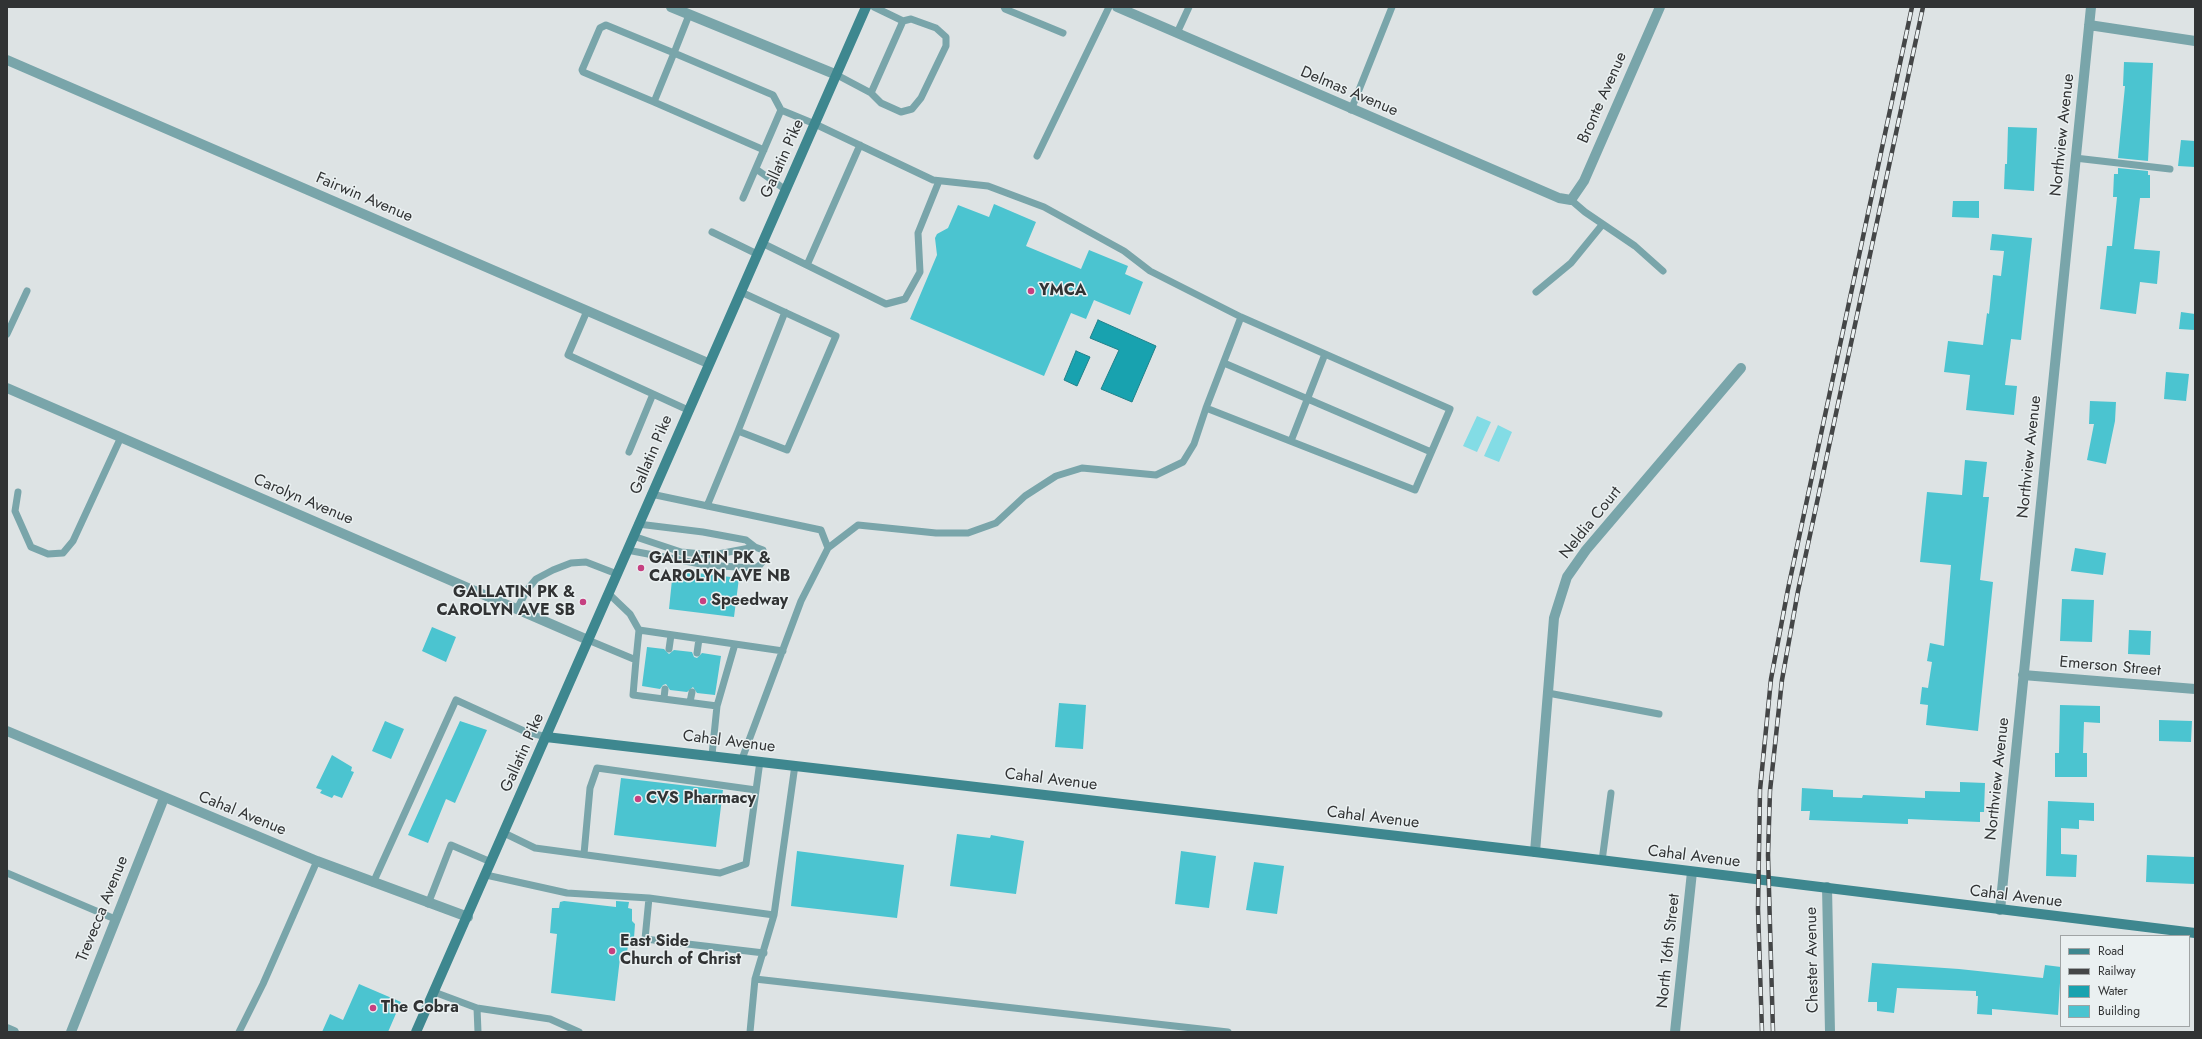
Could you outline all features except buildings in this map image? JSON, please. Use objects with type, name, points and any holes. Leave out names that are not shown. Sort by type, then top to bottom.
[{"type":"street","points":[[671,7],[837,75]]},
{"type":"street","name":"Gallatin Pike","points":[[416,1032],[468,917],[708,363],[741,292],[866,7]]},
{"type":"street","name":"Delmas Avenue","points":[[1117,7],[1352,110],[1559,198],[1571,200]]},
{"type":"street","name":"Bronte Avenue","points":[[1571,200],[1584,181],[1660,7]]},
{"type":"street","name":"Northview Avenue","points":[[2000,910],[2091,7]]},
{"type":"street","points":[[2089,25],[2195,41]]},
{"type":"street","name":"Fairwin Avenue","points":[[7,60],[708,363]]},
{"type":"street","name":"Neldia Court","points":[[1535,852],[1554,618],[1567,577],[1586,550],[1742,368]]},
{"type":"street","name":"Carolyn Avenue","points":[[7,388],[588,640]]},
{"type":"street","name":"Emerson Street","points":[[2023,675],[2195,689]]},
{"type":"street","name":"Cahal Avenue","points":[[7,731],[317,861],[428,904],[468,917]]},
{"type":"street","name":"Cahal Avenue","points":[[546,736],[1535,852],[2195,933]]},
{"type":"street","name":"Trevecca Avenue","points":[[71,1032],[164,798]]},
{"type":"street","name":"North 16th Street","points":[[1675,1032],[1692,872]]},
{"type":"street","name":"Chester Avenue","points":[[1827,887],[1830,1032]]},
{"type":"street","points":[[7,1029],[14,1032]]},
{"type":"lane","points":[[837,75],[871,93],[881,103],[901,112],[912,109],[921,98],[946,46],[946,37],[936,28],[911,19],[903,21],[874,7]]},
{"type":"lane","points":[[1004,7],[1005,9],[1063,33]]},
{"type":"lane","points":[[1037,156],[1109,7]]},
{"type":"lane","points":[[1177,33],[1189,7]]},
{"type":"lane","points":[[1352,110],[1392,7]]},
{"type":"lane","points":[[654,102],[689,15]]},
{"type":"lane","points":[[871,93],[903,21]]},
{"type":"lane","points":[[764,150],[583,72],[582,70],[600,28],[606,25],[773,95],[781,110],[815,124],[933,180],[988,186],[1044,207],[1124,252],[1150,271],[1242,317],[1450,409],[1415,490],[1206,408]]},
{"type":"lane","points":[[743,198],[781,110]]},
{"type":"lane","points":[[807,265],[860,145]]},
{"type":"lane","points":[[2075,158],[2170,169]]},
{"type":"lane","points":[[756,169],[786,190]]},
{"type":"lane","points":[[762,243],[886,304],[906,299],[920,272],[918,233],[939,181]]},
{"type":"lane","points":[[1571,200],[1602,225],[1635,246],[1663,271]]},
{"type":"lane","points":[[1536,292],[1571,263],[1602,225]]},
{"type":"lane","points":[[712,232],[757,254]]},
{"type":"lane","points":[[7,334],[27,291]]},
{"type":"lane","points":[[738,431],[787,450],[836,336],[741,292]]},
{"type":"lane","points":[[587,311],[568,355],[688,410]]},
{"type":"lane","points":[[707,506],[785,312]]},
{"type":"lane","points":[[742,759],[801,601],[828,548],[858,525],[936,533],[968,533],[996,523],[1025,496],[1056,476],[1082,468],[1156,474],[1183,462],[1194,444],[1206,408],[1242,317]]},
{"type":"lane","points":[[1291,441],[1326,354]]},
{"type":"lane","points":[[1224,363],[1431,452]]},
{"type":"lane","points":[[629,452],[653,394]]},
{"type":"lane","points":[[18,492],[15,511],[31,547],[48,554],[63,553],[73,541],[122,437]]},
{"type":"lane","points":[[651,494],[821,530],[828,548]]},
{"type":"lane","points":[[627,550],[706,565],[752,568],[759,566],[764,560],[763,550],[755,547],[746,540],[702,532],[638,524]]},
{"type":"lane","points":[[633,536],[681,552],[713,555],[755,547]]},
{"type":"lane","points":[[517,609],[527,590],[536,579],[571,563],[586,562],[616,574]]},
{"type":"lane","points":[[608,593],[630,614],[639,630],[633,694],[717,706]]},
{"type":"lane","points":[[639,630],[783,651]]},
{"type":"lane","points":[[669,650],[671,635]]},
{"type":"lane","points":[[697,653],[698,639]]},
{"type":"lane","points":[[588,640],[636,660]]},
{"type":"lane","points":[[712,755],[717,706],[735,644]]},
{"type":"lane","points":[[664,698],[665,689]]},
{"type":"lane","points":[[690,702],[692,692]]},
{"type":"lane","points":[[1548,693],[1659,714]]},
{"type":"lane","points":[[373,883],[456,700],[524,731],[546,736]]},
{"type":"lane","points":[[504,833],[535,848],[720,873],[746,864],[760,761]]},
{"type":"lane","points":[[750,1032],[755,979],[764,954],[774,915],[795,765]]},
{"type":"lane","points":[[584,854],[590,788],[597,768],[756,790]]},
{"type":"lane","points":[[1602,861],[1611,793]]},
{"type":"lane","points":[[428,904],[451,845],[491,862]]},
{"type":"lane","points":[[240,1032],[263,984],[317,861]]},
{"type":"lane","points":[[7,872],[115,919]]},
{"type":"lane","points":[[486,875],[567,893],[650,898],[774,915]]},
{"type":"lane","points":[[650,898],[645,939],[764,954]]},
{"type":"lane","points":[[755,979],[1228,1032]]},
{"type":"lane","points":[[434,992],[477,1008],[550,1019],[579,1032]]},
{"type":"lane","points":[[477,1008],[478,1032]]},
{"type":"shaded area","points":[[1477,416],[1491,422],[1477,452],[1463,446]]},
{"type":"shaded area","points":[[1498,425],[1512,432],[1499,462],[1484,456]]},
{"type":"water","points":[[1098,320],[1156,346],[1132,402],[1101,389],[1119,350],[1090,338]]},
{"type":"water","points":[[1076,351],[1090,357],[1077,386],[1064,380]]},
{"type":"railway","points":[[1762,1032],[1758,909],[1760,790],[1771,679],[1788,589],[1912,7]]},
{"type":"railway","points":[[1773,1032],[1768,855],[1770,791],[1782,680],[1798,591],[1923,7]]},
{"type":"place","name":"YMCA","points":[[1031,291]]},
{"type":"place","name":"GALLATIN PK & CAROLYN AVE NB","points":[[641,568]]},
{"type":"place","name":"Speedway","points":[[703,601]]},
{"type":"place","name":"GALLATIN PK & CAROLYN AVE SB","points":[[583,602]]},
{"type":"place","name":"CVS Pharmacy","points":[[638,799]]},
{"type":"place","name":"East Side Church of Christ","points":[[612,951]]},
{"type":"place","name":"The Cobra","points":[[373,1008]]}]
